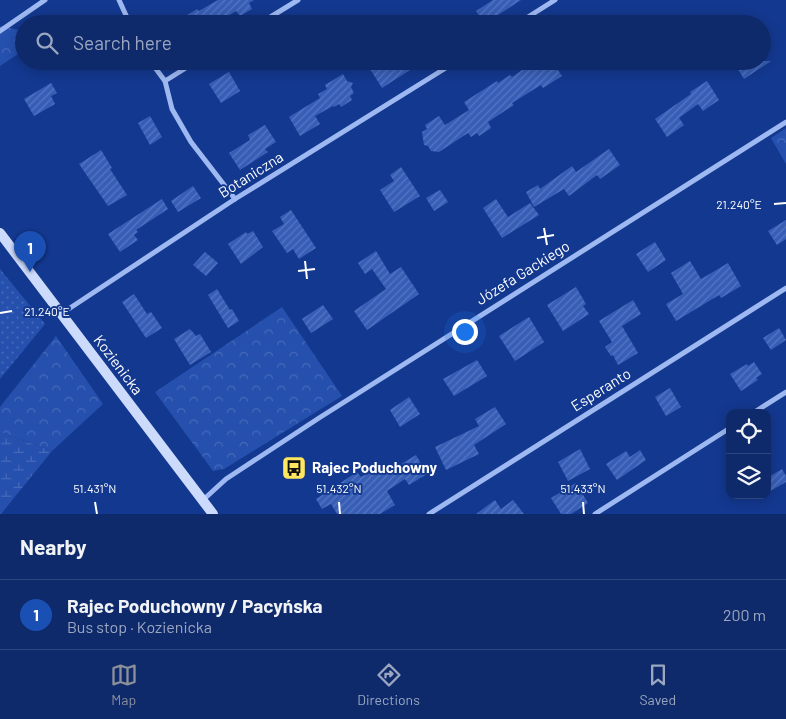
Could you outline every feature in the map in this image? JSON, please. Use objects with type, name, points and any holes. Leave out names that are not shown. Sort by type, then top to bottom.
[{"type":"main road","name":"Kozienicka","points":[[0,233],[213,514]]},
{"type":"street","points":[[23,15],[45,0]]},
{"type":"street","points":[[119,0],[126,15]]},
{"type":"street","points":[[274,15],[298,0]]},
{"type":"street","points":[[531,15],[555,0]]},
{"type":"street","points":[[0,31],[15,21]]},
{"type":"street","points":[[157,70],[165,81],[172,109],[191,142],[235,199]]},
{"type":"street","points":[[165,81],[183,70]]},
{"type":"street","name":"Botaniczna","points":[[61,314],[235,199],[443,70]]},
{"type":"street","name":"Józefa Gackiego","points":[[203,500],[226,479],[319,418],[786,122]]},
{"type":"street","name":"Esperanto","points":[[428,514],[786,288]]},
{"type":"street","points":[[759,409],[786,392]]},
{"type":"street","points":[[595,514],[726,431]]},
{"type":"green space","points":[[0,26],[15,29],[15,56],[0,66]]},
{"type":"green space","points":[[786,128],[786,164],[771,138]]},
{"type":"green space","points":[[0,269],[45,324],[0,379]]},
{"type":"green space","points":[[282,307],[342,396],[224,469],[213,471],[155,392]]},
{"type":"green space","points":[[56,336],[103,404],[52,451],[0,432],[0,407]]},
{"type":"green space","points":[[0,432],[52,451],[1,514],[0,514]]},
{"type":"building","points":[[218,0],[254,0],[249,3],[252,9],[242,15],[236,11],[230,15],[187,15],[197,9],[199,11]]},
{"type":"building","points":[[493,0],[521,0],[498,15],[478,15],[476,11]]},
{"type":"building","points":[[371,70],[410,70],[382,88]]},
{"type":"building","points":[[522,70],[558,70],[562,76],[543,88],[541,85],[512,103],[514,105],[488,122],[491,128],[479,136],[477,133],[471,137],[468,133],[439,152],[431,151],[428,146],[424,145],[422,132],[427,129],[425,125],[439,116],[445,125],[469,110],[464,102],[497,81],[498,83],[510,75],[512,77]]},
{"type":"building","points":[[738,70],[758,70],[744,79]]},
{"type":"building","points":[[229,72],[240,91],[221,103],[209,84]]},
{"type":"building","points":[[343,74],[347,81],[353,83],[351,87],[354,93],[350,96],[352,100],[341,107],[339,104],[333,106],[315,116],[320,124],[300,136],[289,117],[320,98],[318,94],[327,89],[325,85]]},
{"type":"building","points":[[707,81],[719,100],[703,111],[698,104],[679,118],[684,125],[667,137],[655,119]]},
{"type":"building","points":[[51,83],[57,93],[51,96],[55,104],[34,116],[24,99]]},
{"type":"building","points":[[150,116],[162,137],[150,145],[138,123]]},
{"type":"building","points":[[265,125],[276,142],[265,149],[268,152],[240,170],[229,153],[250,140],[248,135]]},
{"type":"building","points":[[609,149],[620,165],[600,179],[597,175],[569,196],[564,189],[534,207],[526,192],[538,185],[540,189],[572,166],[576,172]]},
{"type":"building","points":[[101,150],[112,168],[110,169],[127,195],[108,206],[79,164]]},
{"type":"building","points":[[401,167],[420,196],[394,212],[380,190],[394,181],[390,175]]},
{"type":"building","points":[[193,186],[201,198],[178,212],[171,201]]},
{"type":"building","points":[[440,190],[448,202],[434,211],[426,198]]},
{"type":"building","points":[[162,199],[168,209],[136,230],[138,232],[134,235],[138,240],[120,252],[108,234]]},
{"type":"building","points":[[496,199],[508,217],[530,203],[539,215],[502,238],[483,208]]},
{"type":"building","points":[[291,210],[316,248],[299,259],[293,249],[287,253],[272,231],[284,224],[280,217]]},
{"type":"building","points":[[786,220],[786,239],[777,245],[768,231]]},
{"type":"building","points":[[253,231],[263,247],[241,264],[228,244],[246,232],[247,234]]},
{"type":"building","points":[[655,242],[666,260],[648,272],[636,254]]},
{"type":"building","points":[[376,251],[390,274],[401,267],[419,294],[367,330],[354,311],[386,289],[372,269],[365,274],[358,263]]},
{"type":"building","points":[[205,252],[218,263],[206,276],[193,265]]},
{"type":"building","points":[[690,261],[701,279],[728,263],[741,286],[721,298],[719,295],[676,321],[666,304],[683,294],[671,273]]},
{"type":"building","points":[[576,287],[586,304],[583,306],[589,314],[563,331],[547,305]]},
{"type":"building","points":[[217,289],[239,321],[228,328],[208,295]]},
{"type":"building","points":[[134,294],[147,314],[151,312],[162,328],[146,338],[122,302]]},
{"type":"building","points":[[633,300],[641,314],[622,326],[638,353],[618,365],[613,355],[611,356],[605,347],[612,342],[599,321]]},
{"type":"building","points":[[323,305],[333,319],[311,333],[302,319]]},
{"type":"building","points":[[529,317],[544,342],[515,361],[499,336]]},
{"type":"building","points":[[779,328],[786,340],[771,350],[763,338]]},
{"type":"building","points":[[190,329],[196,336],[200,334],[211,352],[190,365],[174,339]]},
{"type":"building","points":[[477,360],[487,376],[454,396],[443,379]]},
{"type":"building","points":[[754,362],[762,374],[756,378],[758,380],[741,391],[730,374]]},
{"type":"building","points":[[670,388],[681,407],[666,416],[655,397]]},
{"type":"building","points":[[409,397],[420,414],[400,427],[390,410]]},
{"type":"building","points":[[495,407],[506,424],[474,445],[479,454],[446,470],[435,447],[479,426],[475,419]]},
{"type":"building","points":[[580,449],[590,469],[568,481],[558,462]]},
{"type":"building","points":[[640,450],[646,460],[617,480],[606,464],[626,451],[630,457]]},
{"type":"building","points":[[416,455],[427,474],[409,485],[405,479],[387,491],[395,505],[380,514],[337,514],[331,504],[322,509],[316,499],[357,472],[361,477],[381,465],[386,473]]},
{"type":"building","points":[[782,469],[786,476],[786,482],[771,491],[771,476]]},
{"type":"building","points":[[576,483],[588,503],[571,514],[561,514],[551,498]]},
{"type":"building","points":[[495,500],[501,509],[513,500],[524,514],[476,514]]},
{"type":"place","name":"Rajec Poduchowny / Pacyńska","points":[[30,272]]},
{"type":"place","name":"Rajec Poduchowny","points":[[294,468]]}]
